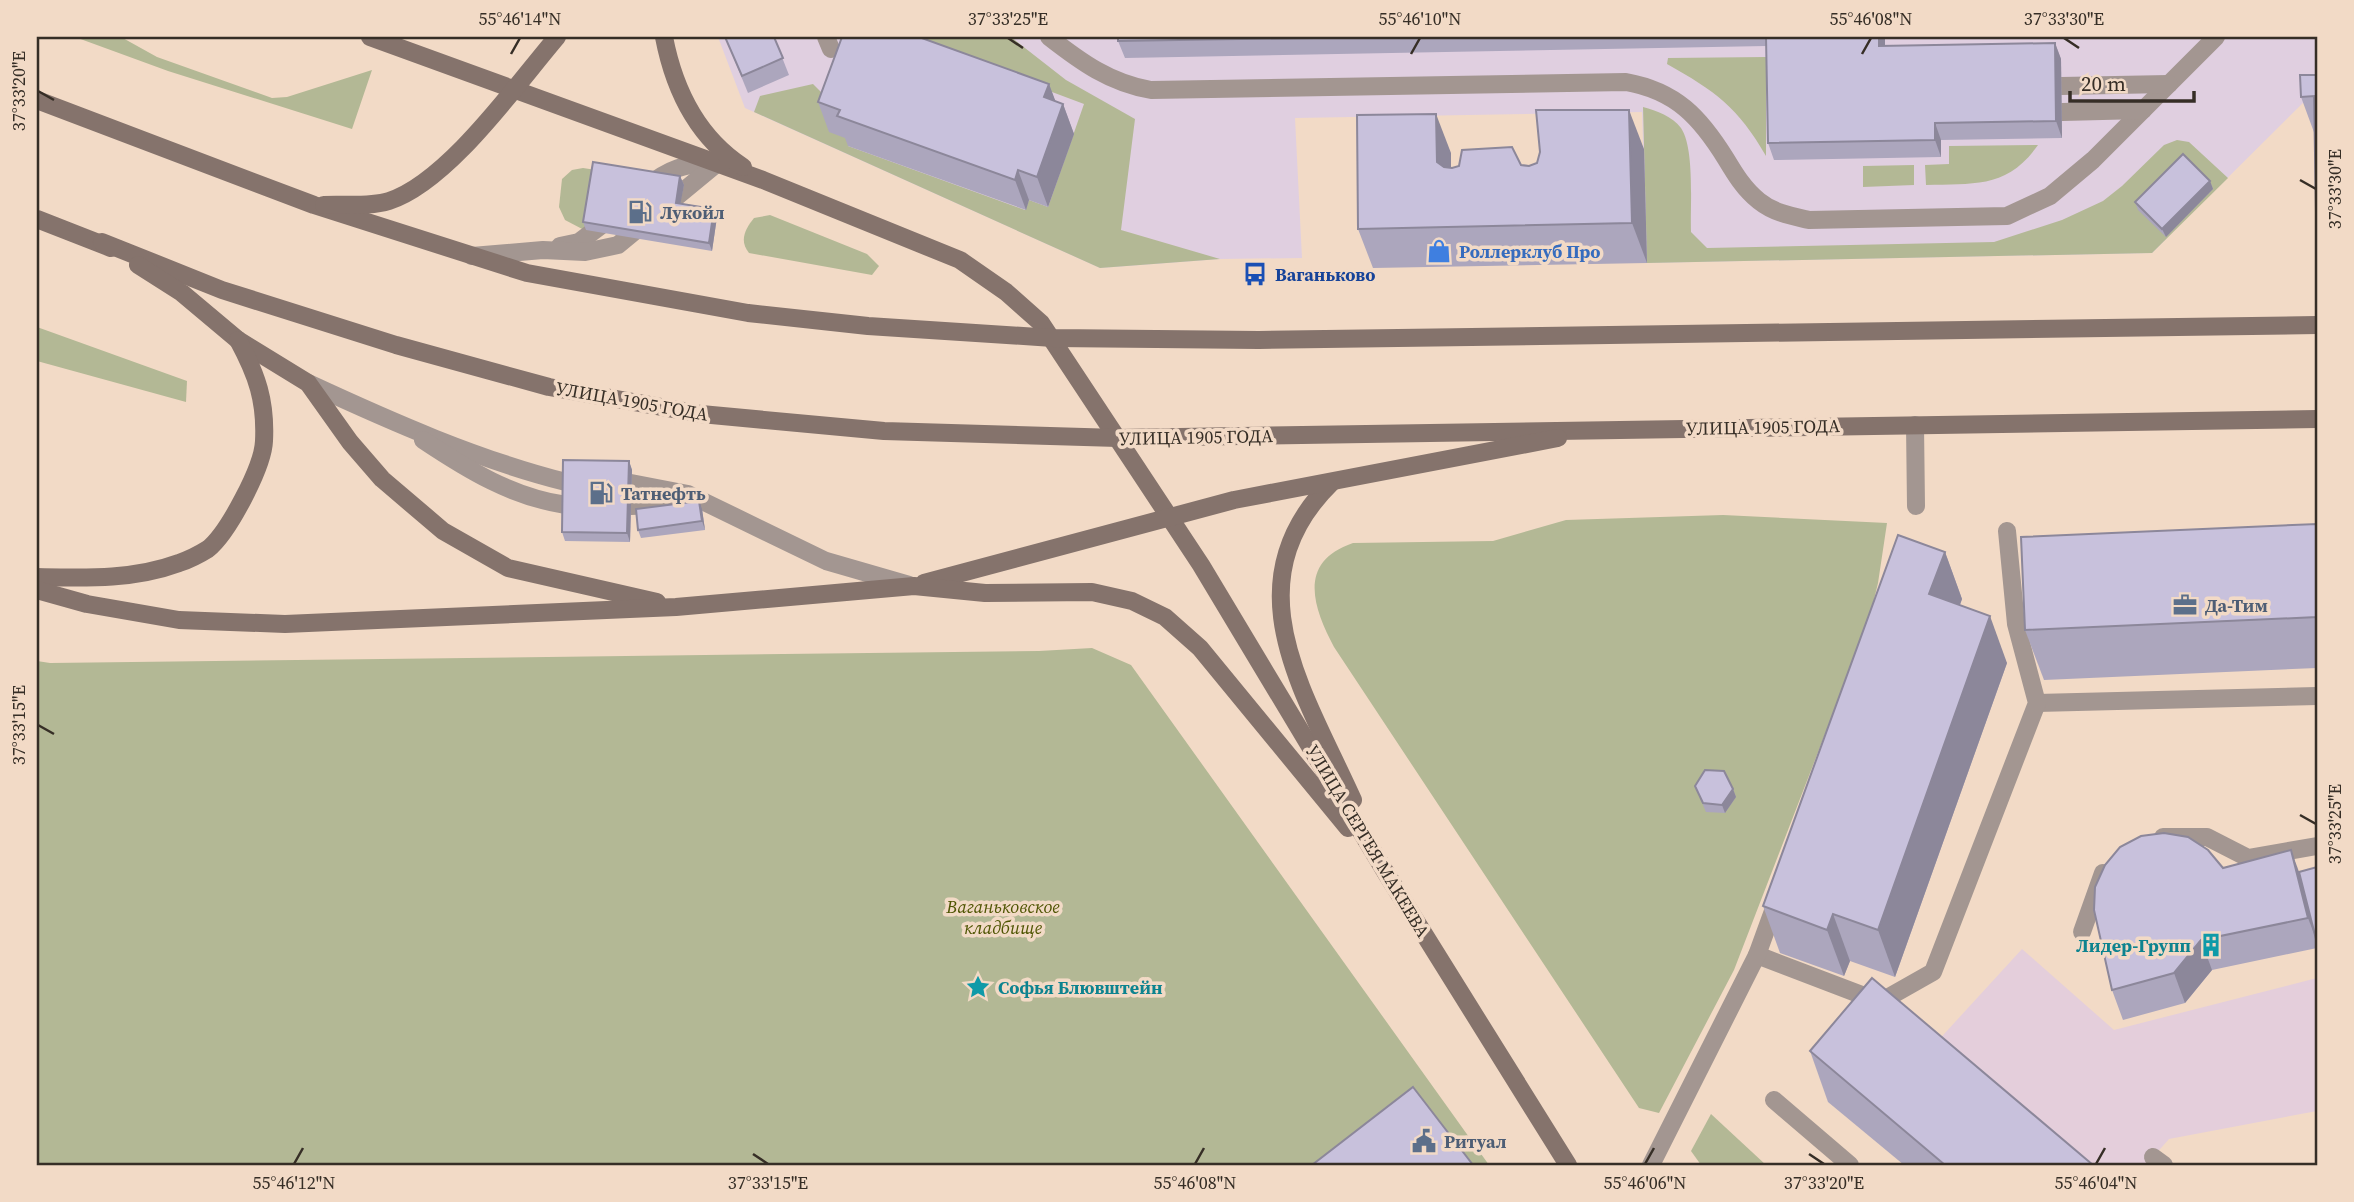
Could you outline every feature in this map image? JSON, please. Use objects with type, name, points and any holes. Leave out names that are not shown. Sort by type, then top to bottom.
[{"type":"main road","points":[[370,37],[715,165],[763,180]]},
{"type":"main road","points":[[314,205],[387,201],[413,190],[444,169],[557,37]]},
{"type":"main road","points":[[664,37],[673,75],[698,125],[726,156],[763,180]]},
{"type":"main road","points":[[37,100],[141,137],[314,205],[469,256],[540,275],[748,313],[868,326],[1053,338],[1259,340],[2317,325]]},
{"type":"main road","name":"УЛИЦА СЕРГЕЯ МАКЕЕВА","points":[[763,180],[960,260],[1006,292],[1053,338],[1170,515],[1386,873],[1568,1165]]},
{"type":"main road","points":[[37,219],[102,242],[182,293],[239,340],[308,383],[350,442],[382,480],[443,531],[475,552],[508,568],[543,578],[676,607]]},
{"type":"main road","name":"УЛИЦА 1905 ГОДА","points":[[102,242],[235,294],[396,345],[549,387],[701,414],[817,426],[884,431],[1118,438],[1616,428],[2317,419]]},
{"type":"main road","points":[[37,577],[93,579],[146,573],[181,563],[208,548],[232,519],[264,445],[263,407],[257,374],[239,340]]},
{"type":"main road","points":[[914,586],[993,563],[1097,539],[1170,515],[1616,428]]},
{"type":"main road","points":[[1332,482],[1308,505],[1295,530],[1282,571],[1280,621],[1290,659],[1386,873]]},
{"type":"main road","points":[[37,590],[87,604],[180,620],[259,623],[368,621],[676,607],[914,586],[985,593],[1092,592],[1132,601],[1166,617],[1199,648],[1386,873]]},
{"type":"lane","points":[[1049,37],[1103,76],[1127,86],[1151,90],[1626,82],[1652,87],[1674,99],[1702,122],[1741,184],[1760,202],[1783,215],[1810,220],[2007,216],[2050,196],[2093,160],[2216,37]]},
{"type":"lane","points":[[2061,86],[2169,84]]},
{"type":"lane","points":[[2062,112],[2143,110]]},
{"type":"lane","points":[[543,250],[579,242],[671,169],[692,163],[715,165]]},
{"type":"lane","points":[[469,256],[543,250],[585,252],[618,245],[715,165]]},
{"type":"lane","points":[[308,383],[400,425],[536,474],[566,482]]},
{"type":"lane","points":[[400,425],[495,483],[535,500],[566,505]]},
{"type":"lane","points":[[1915,425],[1916,506]]},
{"type":"lane","points":[[631,483],[657,486],[712,503],[826,561],[914,586]]},
{"type":"lane","points":[[631,506],[712,503]]},
{"type":"lane","points":[[1757,955],[1881,1002],[1933,972],[2037,703],[2016,624],[2007,531]]},
{"type":"lane","points":[[2037,703],[2317,696]]},
{"type":"lane","points":[[2147,837],[2207,837],[2248,858],[2317,846]]},
{"type":"lane","points":[[2082,932],[2100,876],[2119,860]]},
{"type":"lane","points":[[1651,1165],[1757,955],[1786,878]]},
{"type":"lane","points":[[1774,1100],[1850,1165]]},
{"type":"shaded area","points":[[718,37],[2317,37],[2317,89],[2152,253],[1647,263],[1642,112],[1295,118],[1302,258],[1220,259],[1100,268],[745,108]]},
{"type":"shaded area","points":[[2022,949],[2114,1030],[2317,978],[2317,1111],[2169,1139],[2146,1165],[2052,1165],[1923,1057]]},
{"type":"green space","points":[[75,37],[121,37],[157,57],[272,98],[287,97],[372,70],[352,129],[168,71]]},
{"type":"green space","points":[[906,37],[1011,37],[1066,80],[1135,119],[1121,230],[1220,259],[1100,268],[754,112],[760,96],[813,84],[838,109],[851,140],[848,146],[1025,210],[1029,200],[1048,207],[1084,104]]},
{"type":"green space","points":[[1766,57],[1766,156],[1735,112],[1712,92],[1667,64],[1668,58]]},
{"type":"green space","points":[[1643,107],[1659,112],[1681,128],[1690,163],[1691,232],[1707,248],[1994,242],[2062,220],[2103,201],[2164,145],[2177,140],[2189,142],[2228,178],[2152,253],[1647,263]]},
{"type":"green space","points":[[2038,145],[2014,170],[1988,181],[1926,185],[1925,165],[1949,164],[1949,146]]},
{"type":"green space","points":[[1914,165],[1914,185],[1863,187],[1863,166]]},
{"type":"green space","points":[[572,170],[596,170],[586,231],[565,220],[559,207],[562,179]]},
{"type":"green space","points":[[770,215],[867,254],[879,266],[872,275],[749,253],[744,244],[748,226],[754,218]]},
{"type":"green space","points":[[37,327],[187,381],[186,402],[37,361]]},
{"type":"green space","points":[[1723,515],[1887,523],[1869,620],[1734,970],[1659,1113],[1639,1108],[1334,647],[1320,617],[1315,587],[1323,562],[1335,551],[1353,543],[1493,541],[1566,520]]},
{"type":"green space","name":"Ваганьковское кладбище","points":[[1092,648],[1131,665],[1489,1165],[37,1165],[37,661],[50,663],[1039,651]]},
{"type":"green space","points":[[1711,1114],[1766,1165],[1701,1165],[1691,1151]]},
{"type":"building","points":[[725,37],[774,37],[783,58],[742,76]]},
{"type":"building","points":[[842,37],[919,37],[1049,84],[1044,97],[1063,104],[1037,177],[1018,170],[1015,180],[837,116],[840,110],[818,102]]},
{"type":"building","points":[[1118,37],[1375,37],[1118,41]]},
{"type":"building","points":[[1766,37],[1879,37],[1879,46],[2055,43],[2056,121],[1935,123],[1935,140],[1768,143]]},
{"type":"building","points":[[2300,75],[2317,75],[2317,212],[2314,96],[2301,97]]},
{"type":"building","points":[[1536,110],[1629,110],[1632,223],[1358,229],[1357,115],[1436,114],[1437,162],[1444,167],[1459,166],[1462,150],[1512,147],[1521,165],[1529,166],[1537,163],[1540,152]]},
{"type":"building","points":[[2183,154],[2210,181],[2162,229],[2135,202]]},
{"type":"building","points":[[593,162],[680,176],[676,203],[714,209],[709,243],[583,222]]},
{"type":"building","points":[[563,460],[629,461],[627,533],[562,532]]},
{"type":"building","points":[[699,501],[702,521],[638,530],[636,509]]},
{"type":"building","points":[[2317,524],[2317,617],[2025,630],[2021,537]]},
{"type":"building","points":[[1898,535],[1945,552],[1929,594],[1990,616],[1878,930],[1833,914],[1827,930],[1763,906]]},
{"type":"building","points":[[1705,770],[1724,771],[1733,789],[1722,805],[1703,803],[1695,786]]},
{"type":"building","name":"Лидер-Групп","points":[[2164,833],[2188,837],[2208,850],[2223,868],[2291,850],[2308,918],[2201,940],[2174,973],[2112,990],[2094,910],[2095,887],[2105,865],[2120,847],[2141,836]]},
{"type":"building","points":[[2317,867],[2317,939],[2316,939],[2299,872]]},
{"type":"building","points":[[1872,978],[2093,1165],[1945,1165],[1810,1051]]},
{"type":"building","points":[[1413,1087],[1473,1165],[1312,1165]]},
{"type":"place","name":"Лукойл","points":[[640,212]]},
{"type":"place","name":"Роллерклуб Про","points":[[1439,251]]},
{"type":"place","name":"Ваганьково","points":[[1255,274]]},
{"type":"place","name":"Татнефть","points":[[601,493]]},
{"type":"place","name":"Да-Тим","points":[[2185,605]]},
{"type":"place","name":"Лидер-Групп","points":[[2211,945]]},
{"type":"place","name":"Софья Блювштейн","points":[[978,987]]},
{"type":"place","name":"Ритуал","points":[[1424,1141]]}]
